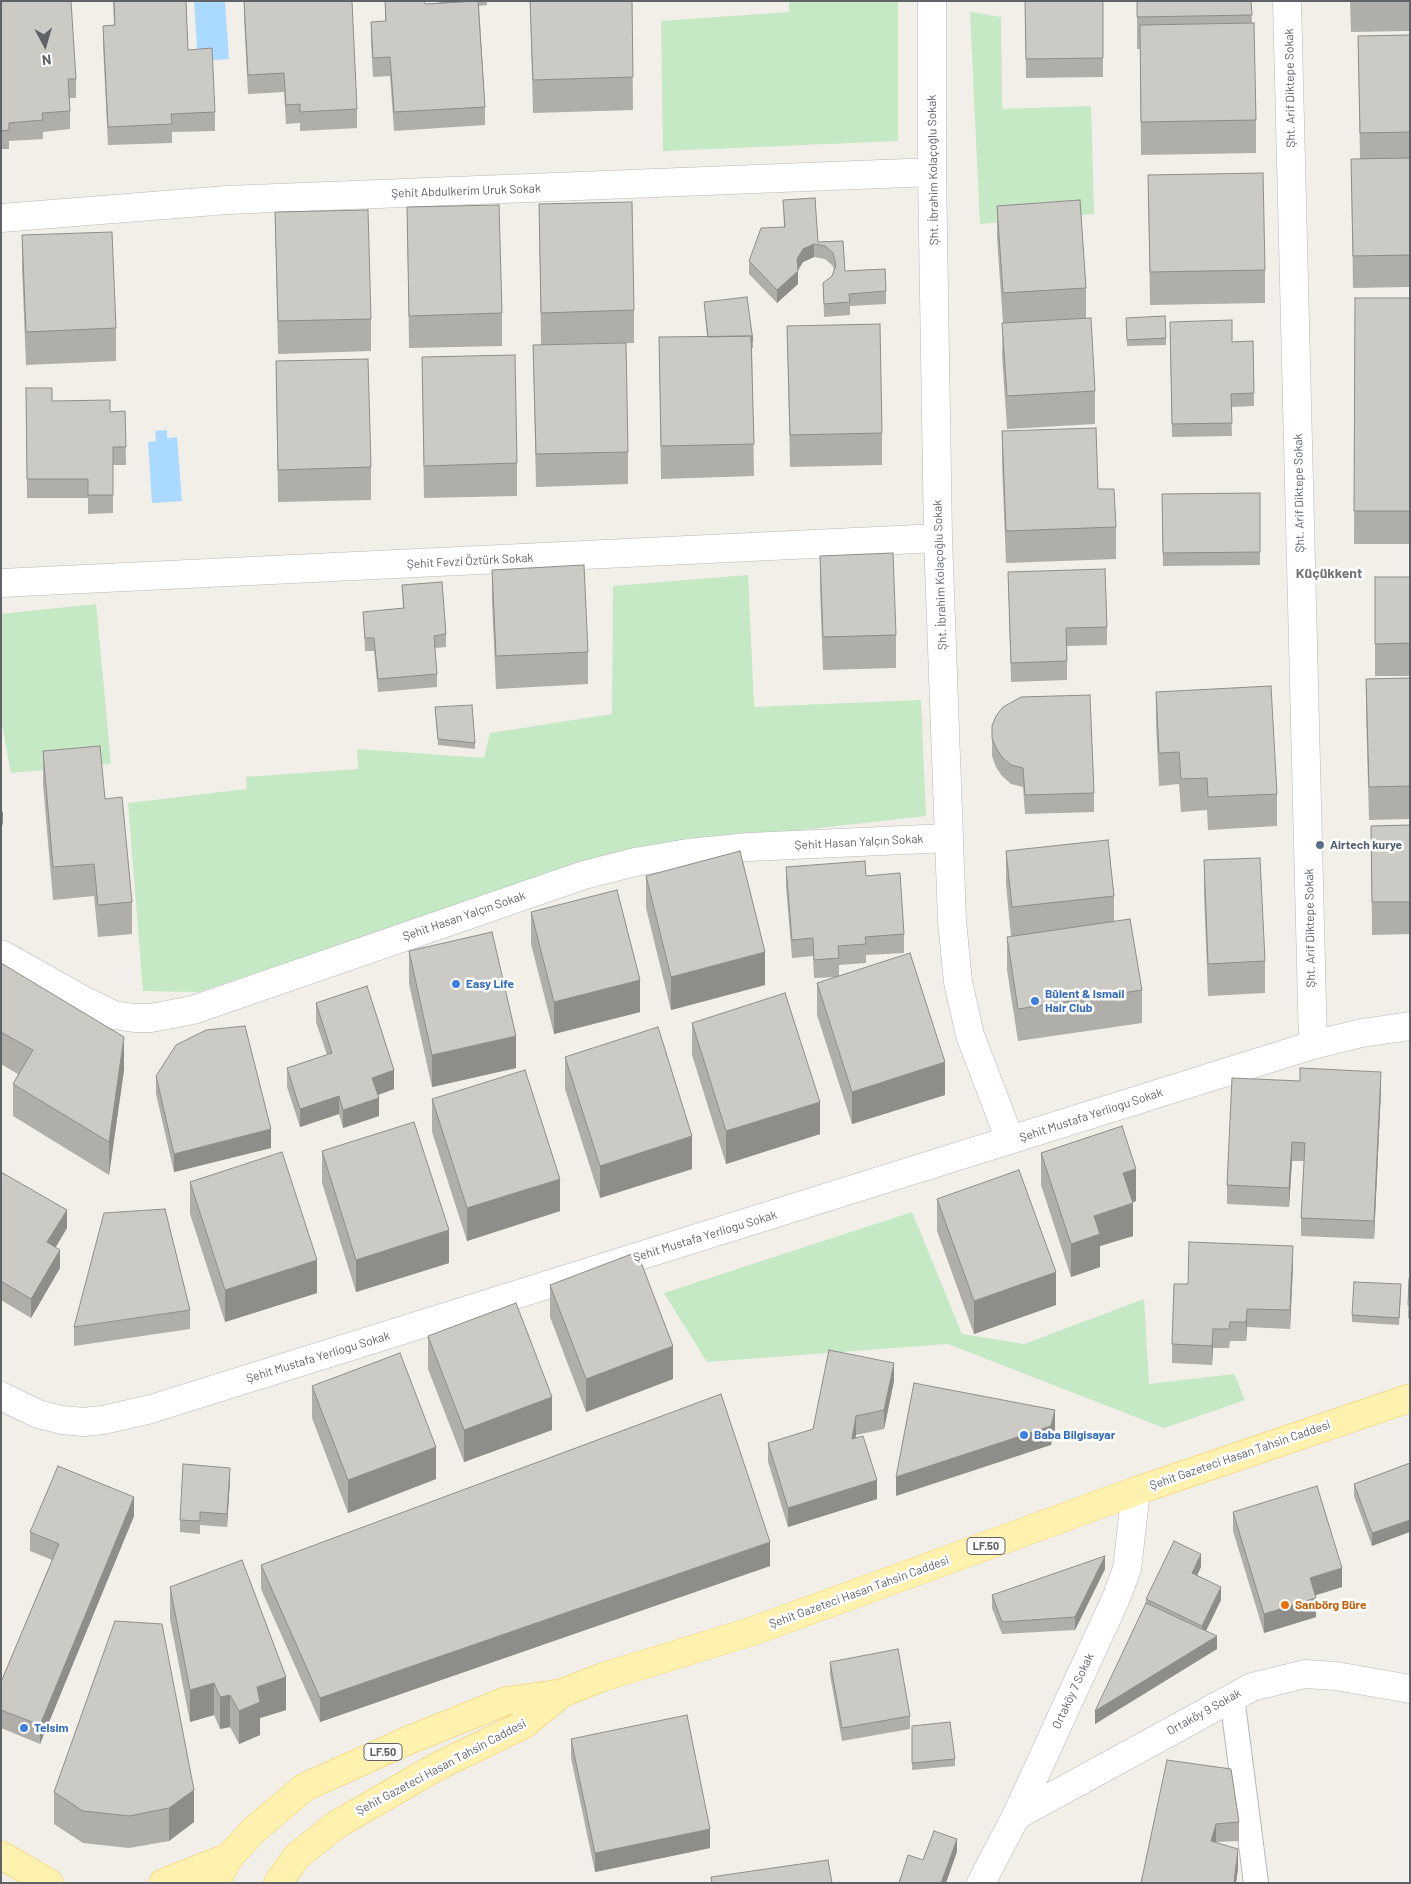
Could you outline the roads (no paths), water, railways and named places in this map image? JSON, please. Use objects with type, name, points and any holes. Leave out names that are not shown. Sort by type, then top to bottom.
[{"type":"main road","name":"Şehit Gazeteci Hasan Tahsin Caddesi","points":[[214,1883],[229,1857],[254,1830],[305,1787],[409,1740],[506,1701],[562,1694],[603,1677],[753,1631],[1136,1491],[1410,1398]]},
{"type":"main road","name":"Şehit Gazeteci Hasan Tahsin Caddesi","points":[[278,1883],[297,1856],[336,1825],[438,1766],[523,1725],[562,1694]]},
{"type":"main road","points":[[1,1855],[50,1882]]},
{"type":"main road","points":[[163,1883],[229,1857]]},
{"type":"street","name":"Şht. İbrahim Kolaçoğlu Sokak","points":[[932,1],[932,172],[938,538],[952,921],[958,982],[970,1035],[1010,1140]]},
{"type":"street","name":"Şht. Arif Diktepe Sokak","points":[[1287,1],[1313,1045]]},
{"type":"street","name":"Şehit Abdulkerim Uruk Sokak","points":[[1,218],[227,200],[932,172]]},
{"type":"street","name":"Şehit Fevzi Öztürk Sokak","points":[[1,583],[938,538]]},
{"type":"street","name":"Şehit Hasan Yalçın Sokak","points":[[1,954],[83,1000],[114,1015],[151,1018],[193,1010],[584,874],[635,862],[688,853],[749,847],[948,838]]},
{"type":"street","name":"Şehit Mustafa Yerliogu Sokak","points":[[1,1396],[16,1405],[38,1414],[62,1420],[84,1422],[103,1420],[151,1409],[1313,1045],[1362,1033],[1410,1026]]},
{"type":"street","name":"Ortaköy 7 Sokak","points":[[981,1883],[1016,1816],[1117,1596],[1127,1569],[1136,1491]]},
{"type":"street","name":"Ortaköy 9 Sokak","points":[[1016,1816],[1232,1697],[1252,1687],[1276,1679],[1305,1674],[1336,1676],[1410,1689]]},
{"type":"lane","points":[[1232,1697],[1256,1883]]},
{"type":"water","points":[[194,1],[225,1],[229,59],[198,61]]},
{"type":"water","points":[[167,430],[167,438],[177,437],[182,501],[152,503],[148,442],[156,441],[155,431]]},
{"type":"place","name":"Airtech kurye","points":[[1320,845]]},
{"type":"place","name":"Easy Life","points":[[456,984]]},
{"type":"place","name":"Bûlent & Ismail Hair Club","points":[[1035,1001]]},
{"type":"place","name":"Baba Bilgisayar","points":[[1024,1435]]},
{"type":"place","name":"Sanbörg Büre","points":[[1285,1605]]},
{"type":"place","name":"Telsim","points":[[24,1728]]},
{"type":"district","name":"Küçükkent","points":[[1329,573]]}]
